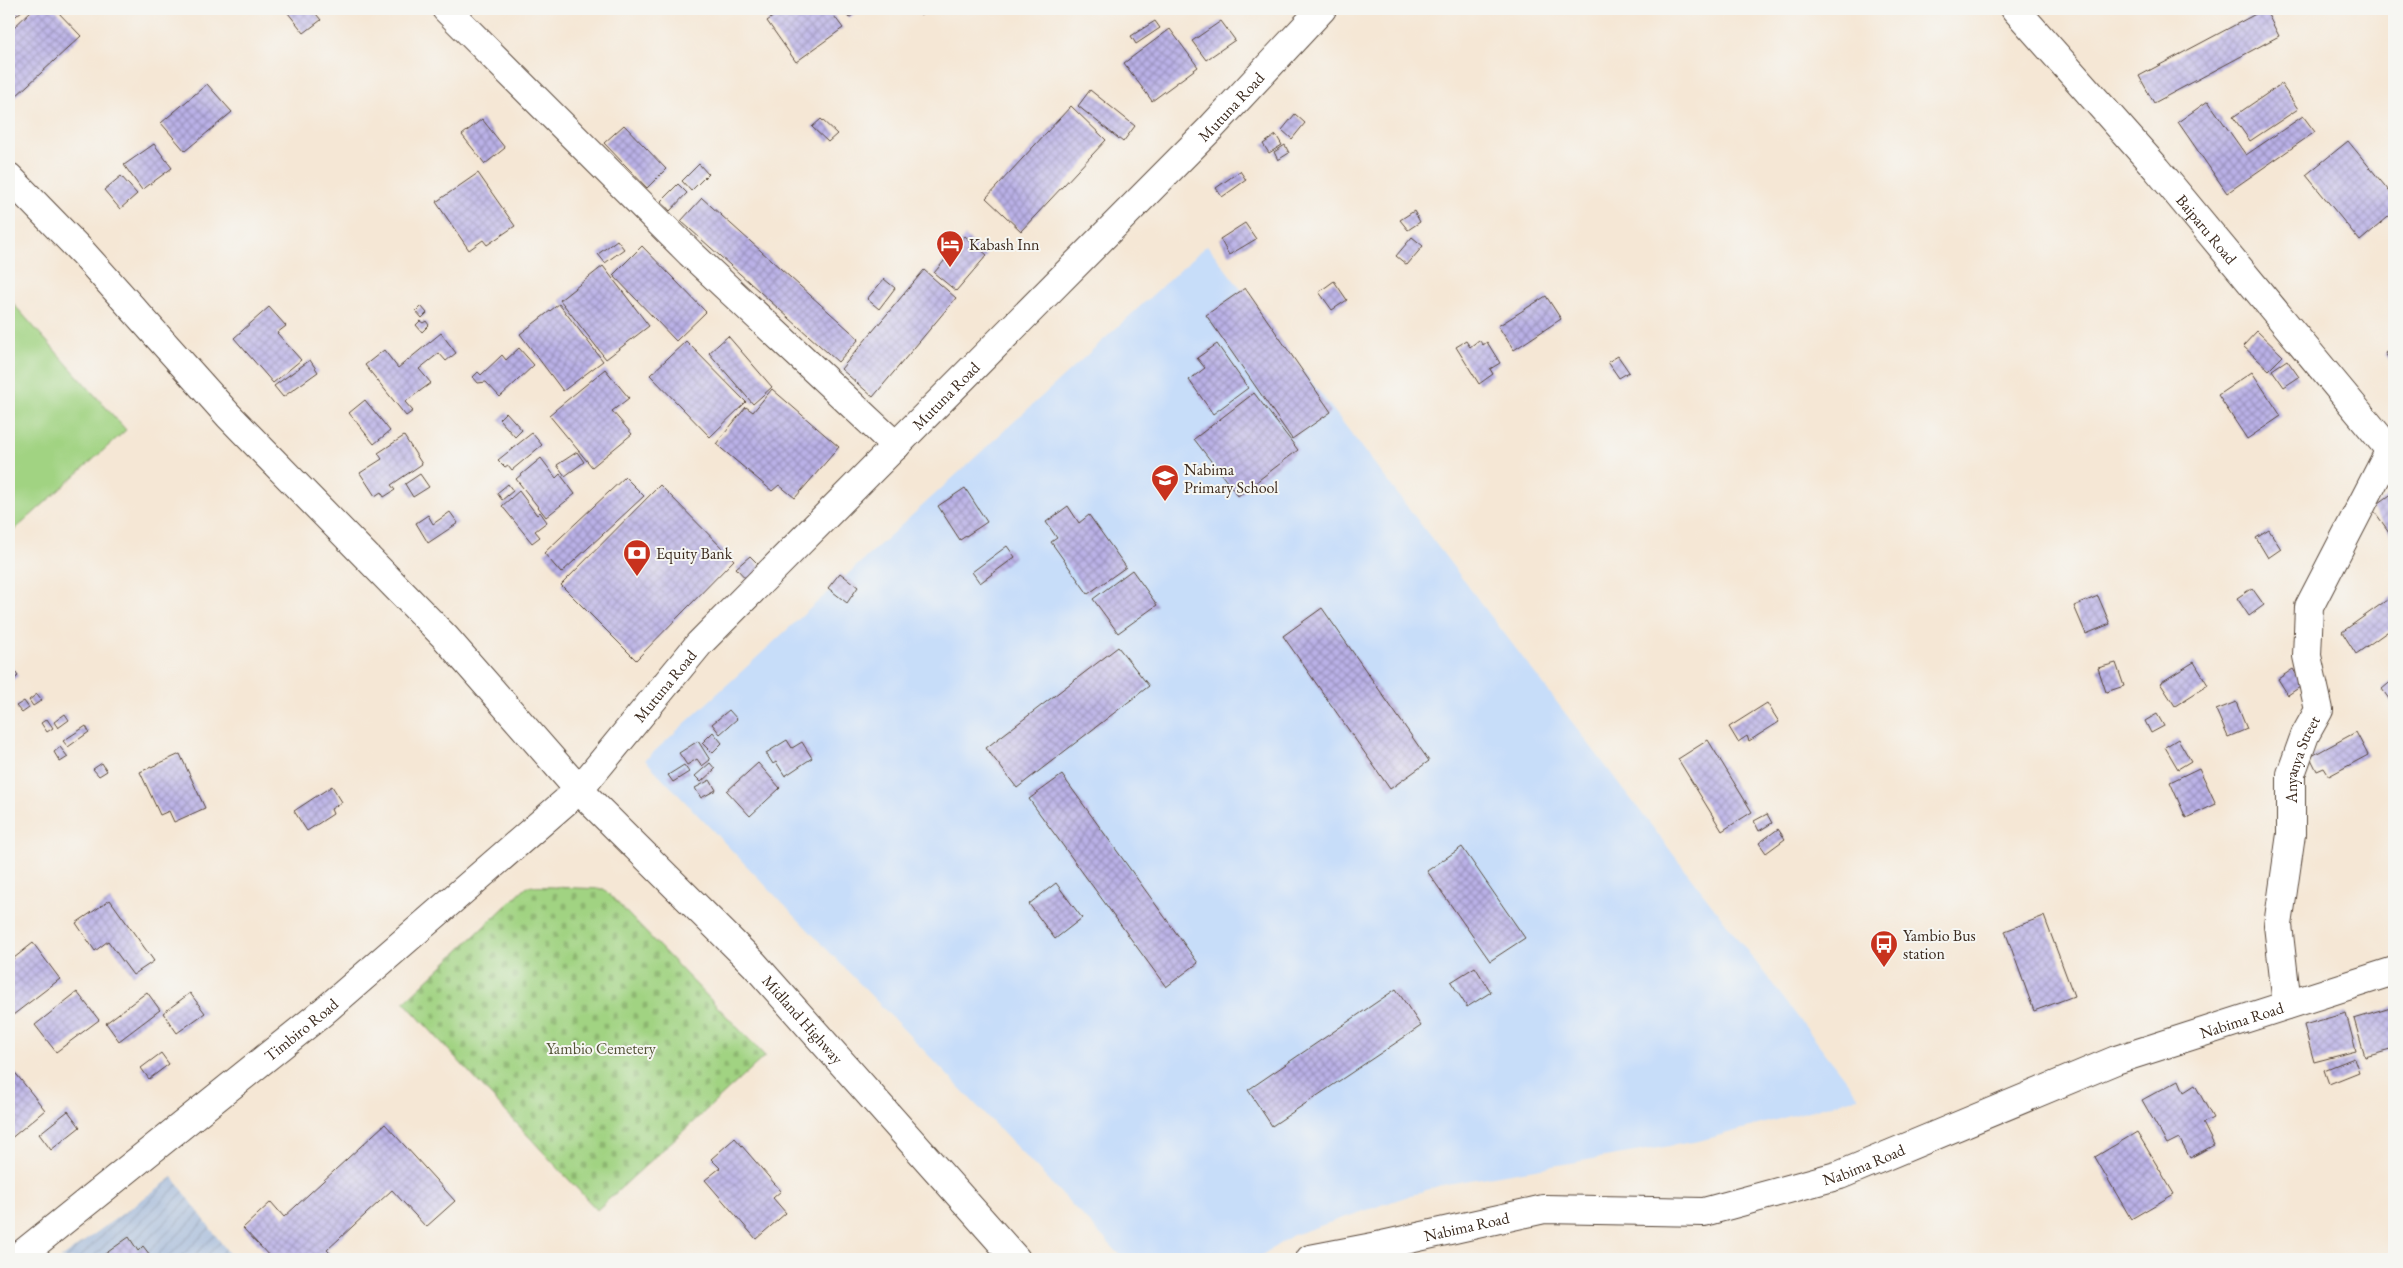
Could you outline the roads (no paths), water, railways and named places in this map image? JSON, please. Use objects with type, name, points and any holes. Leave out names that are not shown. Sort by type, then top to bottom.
[{"type":"street","points":[[446,9],[690,253],[896,446]]},
{"type":"street","name":"Mutuna Road","points":[[578,790],[699,644],[1210,129],[1322,9]]},
{"type":"street","name":"Baiparu Road","points":[[2015,9],[2157,169],[2393,451]]},
{"type":"street","name":"Midland Highway","points":[[9,176],[82,252],[229,416],[444,637],[578,790],[754,964],[1016,1259]]},
{"type":"street","name":"Anyanya Street","points":[[2288,1005],[2278,925],[2291,834],[2291,774],[2305,735],[2319,710],[2307,656],[2310,607],[2393,451]]},
{"type":"street","name":"Timbiro Road","points":[[16,1259],[323,1012],[578,790]]},
{"type":"street","name":"Nabima Road","points":[[1310,1259],[1544,1209],[1704,1212],[1840,1175],[2116,1060],[2394,971]]},
{"type":"place","name":"Kabash Inn","points":[[950,268]]},
{"type":"place","name":"Nabima Primary School","points":[[1165,502]]},
{"type":"place","name":"Equity Bank","points":[[637,577]]},
{"type":"place","name":"Yambio Bus station","points":[[1884,968]]},
{"type":"park label","name":"Yambio Cemetery","points":[[601,1048]]}]
